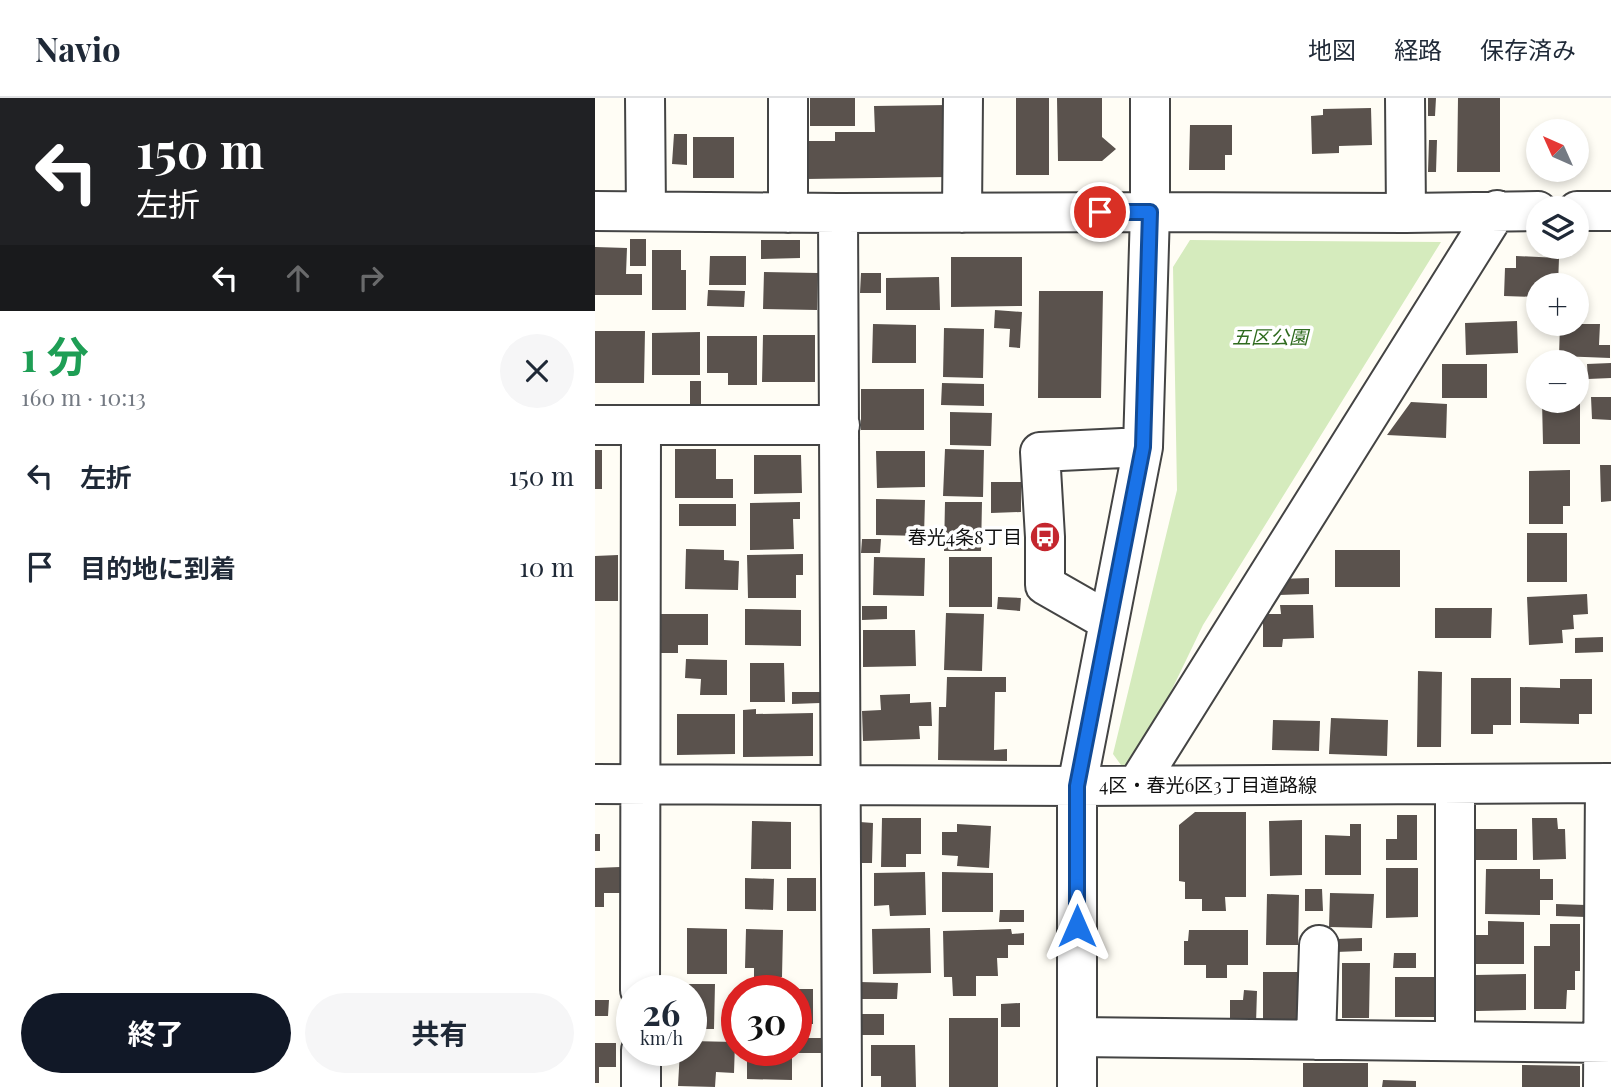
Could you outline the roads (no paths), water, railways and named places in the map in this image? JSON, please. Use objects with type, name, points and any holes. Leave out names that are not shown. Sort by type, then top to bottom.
[{"type":"street","points":[[645,98],[646,211]]},
{"type":"street","points":[[788,98],[788,213]]},
{"type":"street","points":[[962,212],[963,98]]},
{"type":"street","points":[[1077,1087],[1077,786],[1143,447],[1150,212],[1150,98]]},
{"type":"street","points":[[1405,98],[1406,213]]},
{"type":"street","points":[[1137,785],[1497,210]]},
{"type":"street","points":[[595,211],[838,214],[1526,211]]},
{"type":"street","points":[[1589,211],[1611,211]]},
{"type":"street","points":[[838,214],[842,1087]]},
{"type":"street","points":[[595,425],[840,425]]},
{"type":"street","points":[[640,975],[641,426]]},
{"type":"street","points":[[1108,621],[1045,585],[1040,452],[1143,447]]},
{"type":"street","points":[[1603,1087],[1607,1043],[1608,783]]},
{"type":"street","name":"4区・春光6区3丁目道路線","points":[[595,784],[1077,786],[1608,783]]},
{"type":"street","points":[[1455,784],[1455,1041]]},
{"type":"street","points":[[1316,1040],[1319,945]]},
{"type":"street","points":[[1077,1037],[1607,1043]]},
{"type":"street","points":[[641,1066],[641,1087]]},
{"type":"place","name":"春光4条8丁目","points":[[1045,537]]},
{"type":"park label","name":"五区公園","points":[[1270,337]]}]
